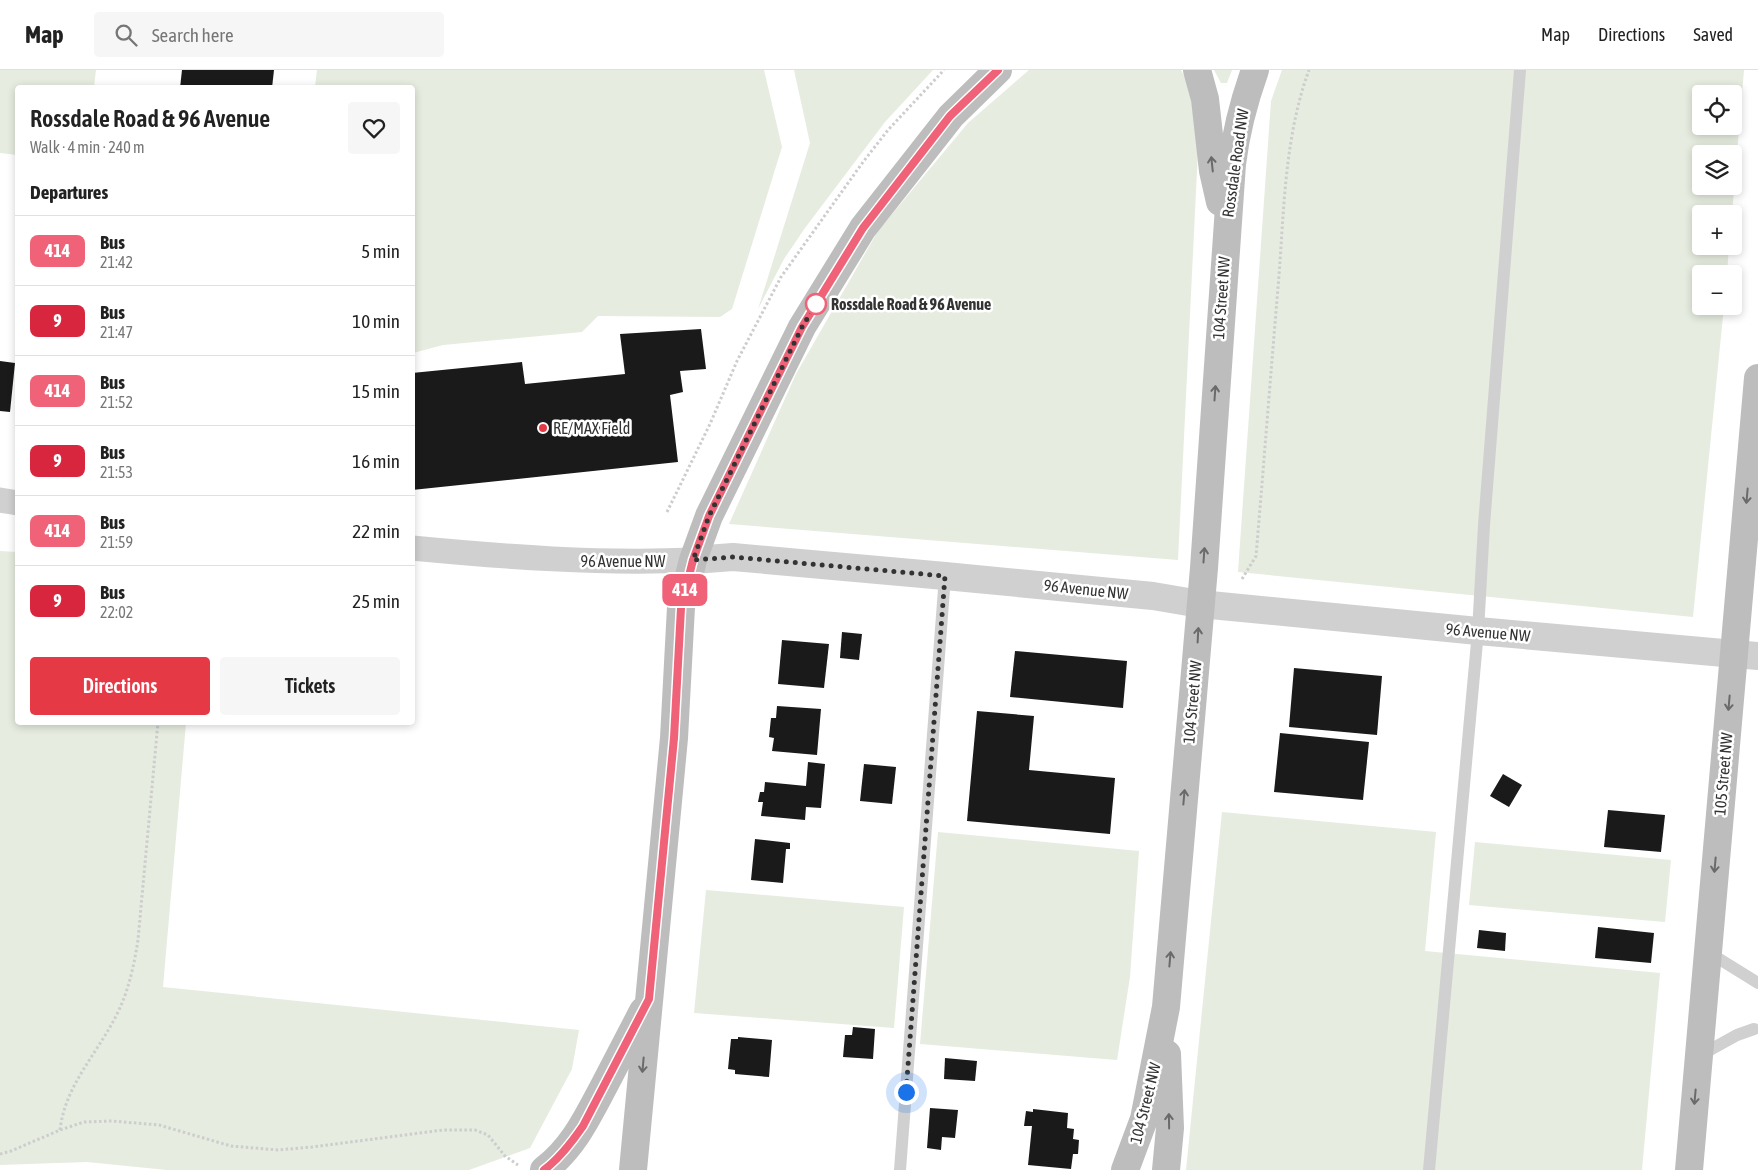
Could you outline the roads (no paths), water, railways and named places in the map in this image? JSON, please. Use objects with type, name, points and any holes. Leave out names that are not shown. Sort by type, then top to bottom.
[{"type":"main road","points":[[633,1170],[674,738],[681,608],[693,560],[709,516],[802,327],[863,228],[950,116],[998,70]]},
{"type":"main road","points":[[1197,70],[1205,99],[1213,171],[1226,228]]},
{"type":"main road","name":"Rossdale Road NW","points":[[1226,228],[1236,134],[1254,70]]},
{"type":"main road","name":"104 Street NW","points":[[1125,1170],[1144,1119],[1166,1008],[1198,640],[1226,228]]},
{"type":"main road","name":"105 Street NW","points":[[1689,1170],[1708,952],[1746,656],[1758,378]]},
{"type":"main road","points":[[531,1168],[554,1162],[570,1145],[583,1126],[649,999]]},
{"type":"main road","points":[[1166,1008],[1170,1128],[1166,1170]]},
{"type":"street","points":[[0,500],[15,502]]},
{"type":"street","name":"96 Avenue NW","points":[[415,548],[587,562],[649,562],[733,557],[1153,596],[1200,604],[1746,656]]},
{"type":"lane","points":[[1429,1170],[1478,631],[1484,526],[1520,70]]},
{"type":"lane","points":[[900,1170],[945,576]]},
{"type":"lane","points":[[1708,952],[1758,983]]},
{"type":"lane","points":[[1699,1056],[1738,1035],[1754,1029]]},
{"type":"place","name":"Rossdale Road & 96 Avenue","points":[[816,304]]},
{"type":"place","name":"RE/MAX Field","points":[[543,428]]}]
